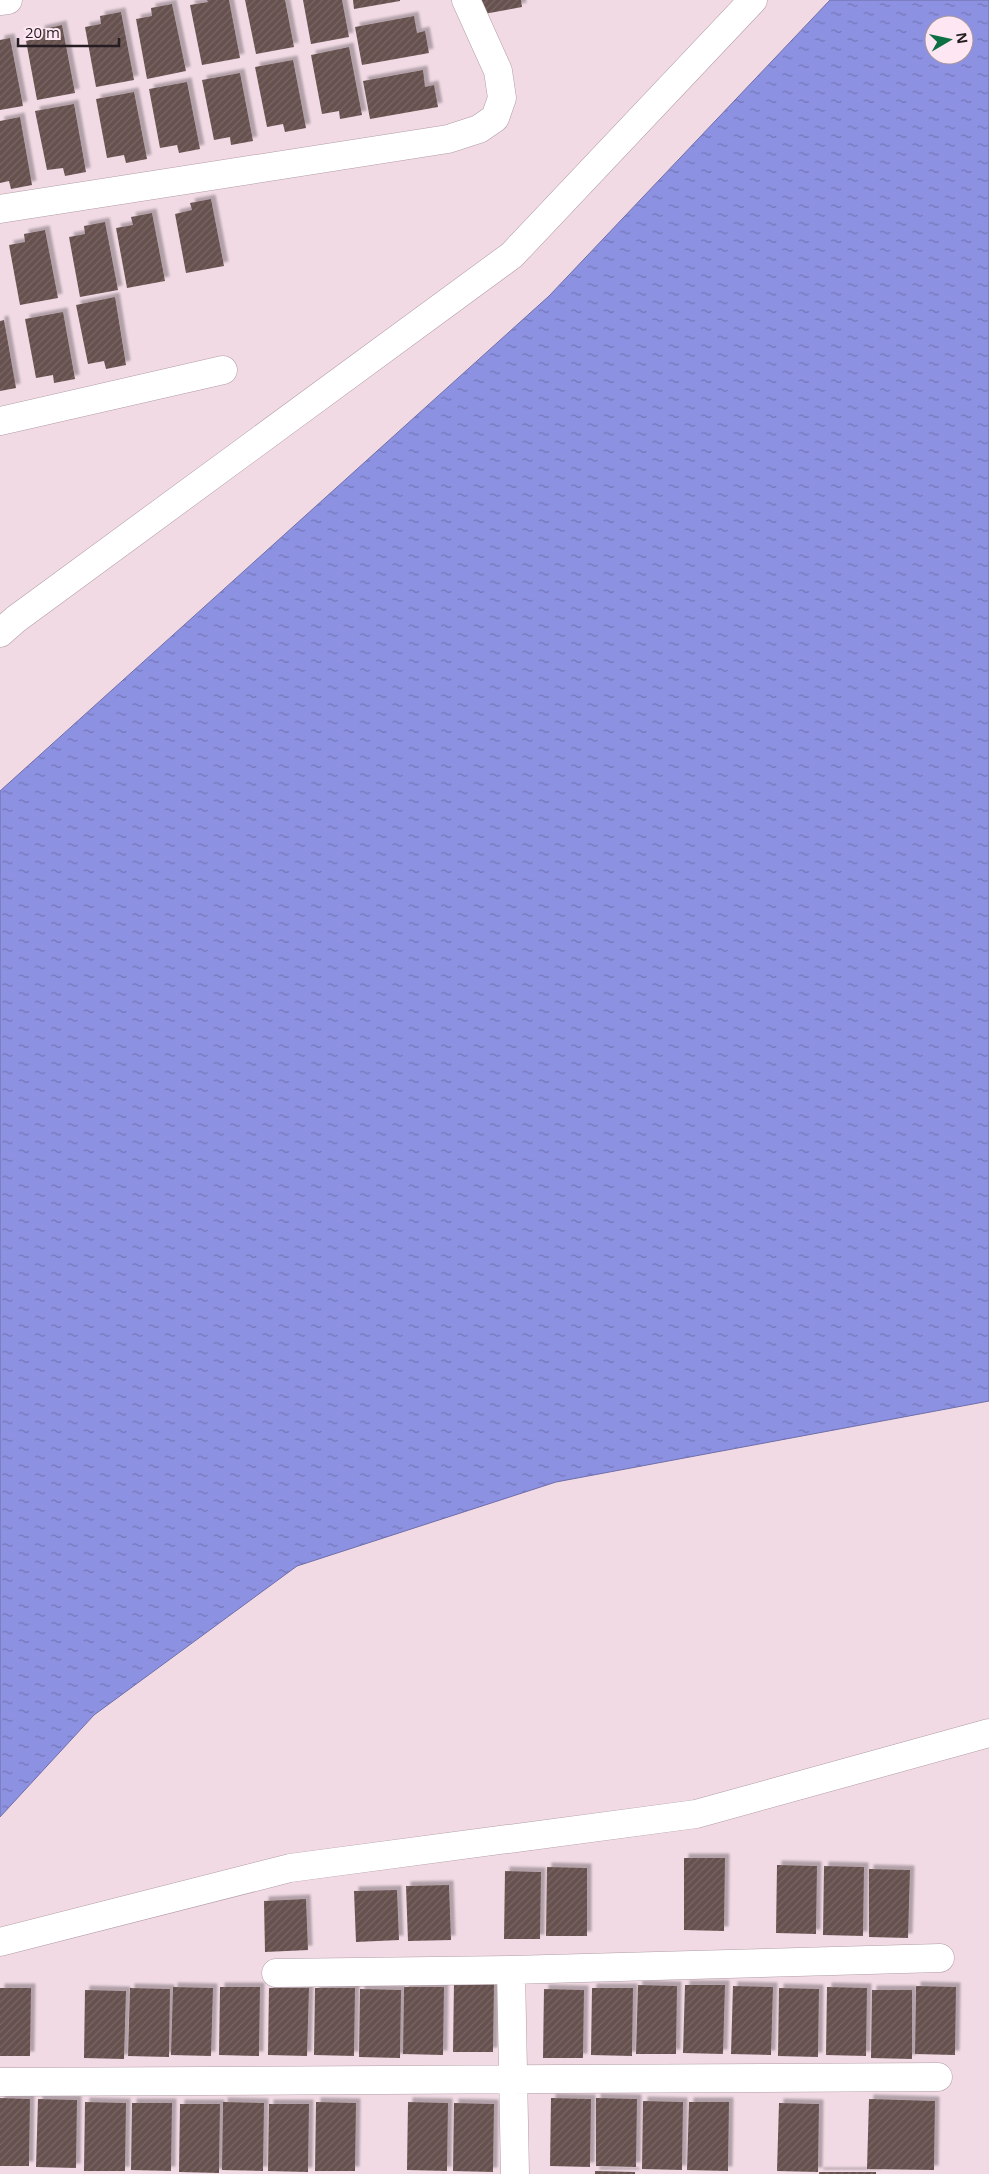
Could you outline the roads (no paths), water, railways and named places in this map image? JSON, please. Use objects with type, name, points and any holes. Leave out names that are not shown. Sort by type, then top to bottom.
[{"type":"street","points":[[0,1],[8,0]]},
{"type":"street","points":[[0,209],[448,139],[479,129],[495,118],[502,98],[498,71],[466,0]]},
{"type":"street","points":[[0,633],[16,619],[512,255],[753,0]]},
{"type":"street","points":[[0,421],[223,370]]},
{"type":"street","points":[[0,1942],[290,1868],[696,1814],[989,1733]]},
{"type":"street","points":[[276,1974],[511,1970],[940,1958]]},
{"type":"street","points":[[511,1970],[515,2174]]},
{"type":"street","points":[[0,2082],[514,2081],[938,2077]]},
{"type":"water","points":[[830,0],[989,0],[989,1401],[556,1482],[297,1566],[94,1715],[0,1817],[0,791],[549,296]]}]
